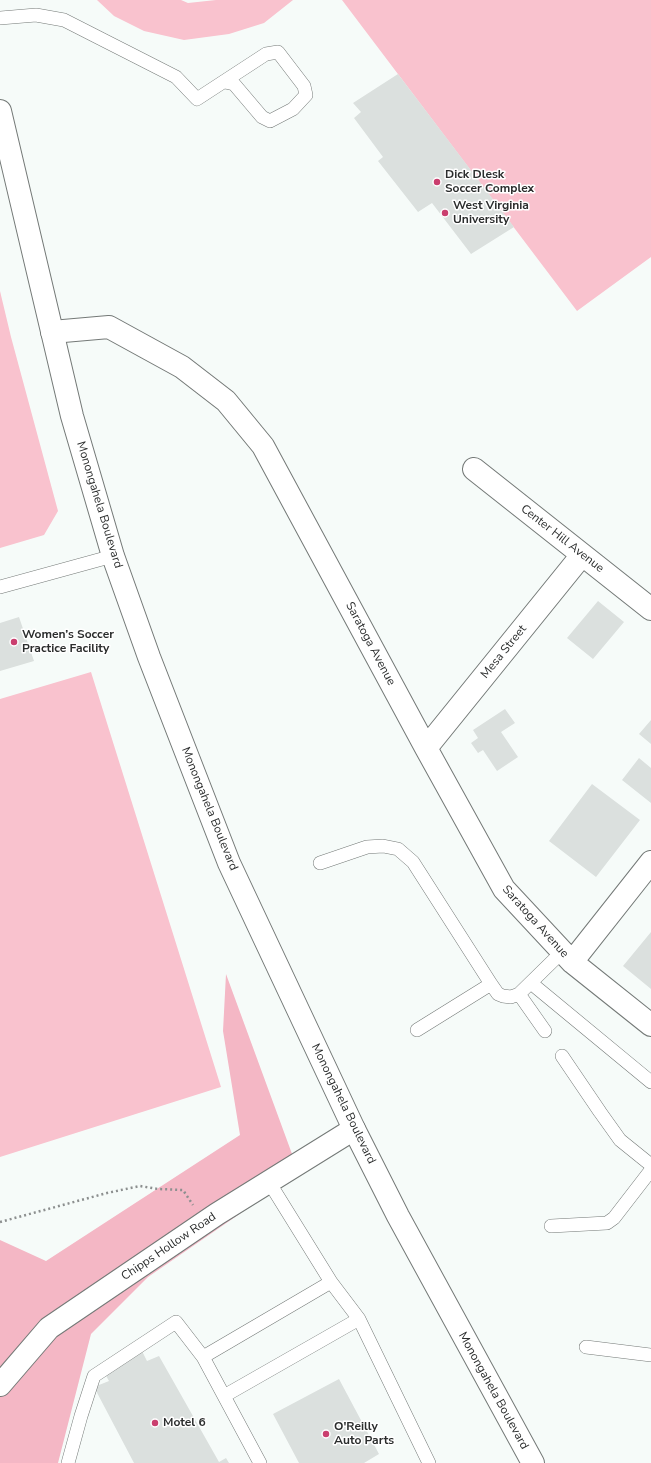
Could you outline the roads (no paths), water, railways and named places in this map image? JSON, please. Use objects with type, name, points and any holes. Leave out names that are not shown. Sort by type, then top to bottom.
[{"type":"street","name":"Monongahela Boulevard","points":[[0,111],[72,416],[114,556],[150,657],[229,863],[354,1129],[398,1216],[533,1463]]},
{"type":"street","name":"Saratoga Avenue","points":[[52,332],[109,327],[182,367],[226,402],[263,446],[504,889],[567,957],[651,1025]]},
{"type":"street","name":"Center Hill Avenue","points":[[474,469],[651,610]]},
{"type":"street","name":"Mesa Street","points":[[426,748],[582,555]]},
{"type":"street","points":[[567,957],[651,862]]},
{"type":"street","name":"Chipps Hollow Road","points":[[0,1385],[49,1328],[204,1222],[354,1129]]},
{"type":"lane","points":[[0,18],[36,15],[64,20],[176,77],[197,99],[266,54],[278,52],[304,86],[306,95],[293,109],[270,121],[262,117],[234,84],[225,82]]},
{"type":"lane","points":[[0,587],[114,556]]},
{"type":"lane","points":[[320,863],[367,847],[383,846],[398,849],[413,862],[491,984],[498,994],[503,996],[511,997],[519,994],[567,957]]},
{"type":"lane","points":[[417,1030],[491,984]]},
{"type":"lane","points":[[531,984],[651,1082]]},
{"type":"lane","points":[[519,994],[545,1031]]},
{"type":"lane","points":[[562,1056],[620,1140],[651,1165]]},
{"type":"lane","points":[[551,1226],[607,1223],[614,1218],[651,1170]]},
{"type":"lane","points":[[269,1182],[331,1282],[359,1319],[428,1463]]},
{"type":"lane","points":[[203,1357],[331,1282]]},
{"type":"lane","points":[[224,1396],[359,1319]]},
{"type":"lane","points":[[68,1463],[94,1376],[176,1322],[203,1357],[260,1463]]},
{"type":"lane","points":[[586,1347],[651,1355]]},
{"type":"place","name":"Dick Dlesk Soccer Complex","points":[[437,182]]},
{"type":"place","name":"West Virginia University","points":[[445,213]]},
{"type":"place","name":"Women’s Soccer Practice Facility","points":[[14,642]]},
{"type":"place","name":"Motel 6","points":[[155,1423]]},
{"type":"place","name":"O'Reilly Auto Parts","points":[[326,1434]]}]
